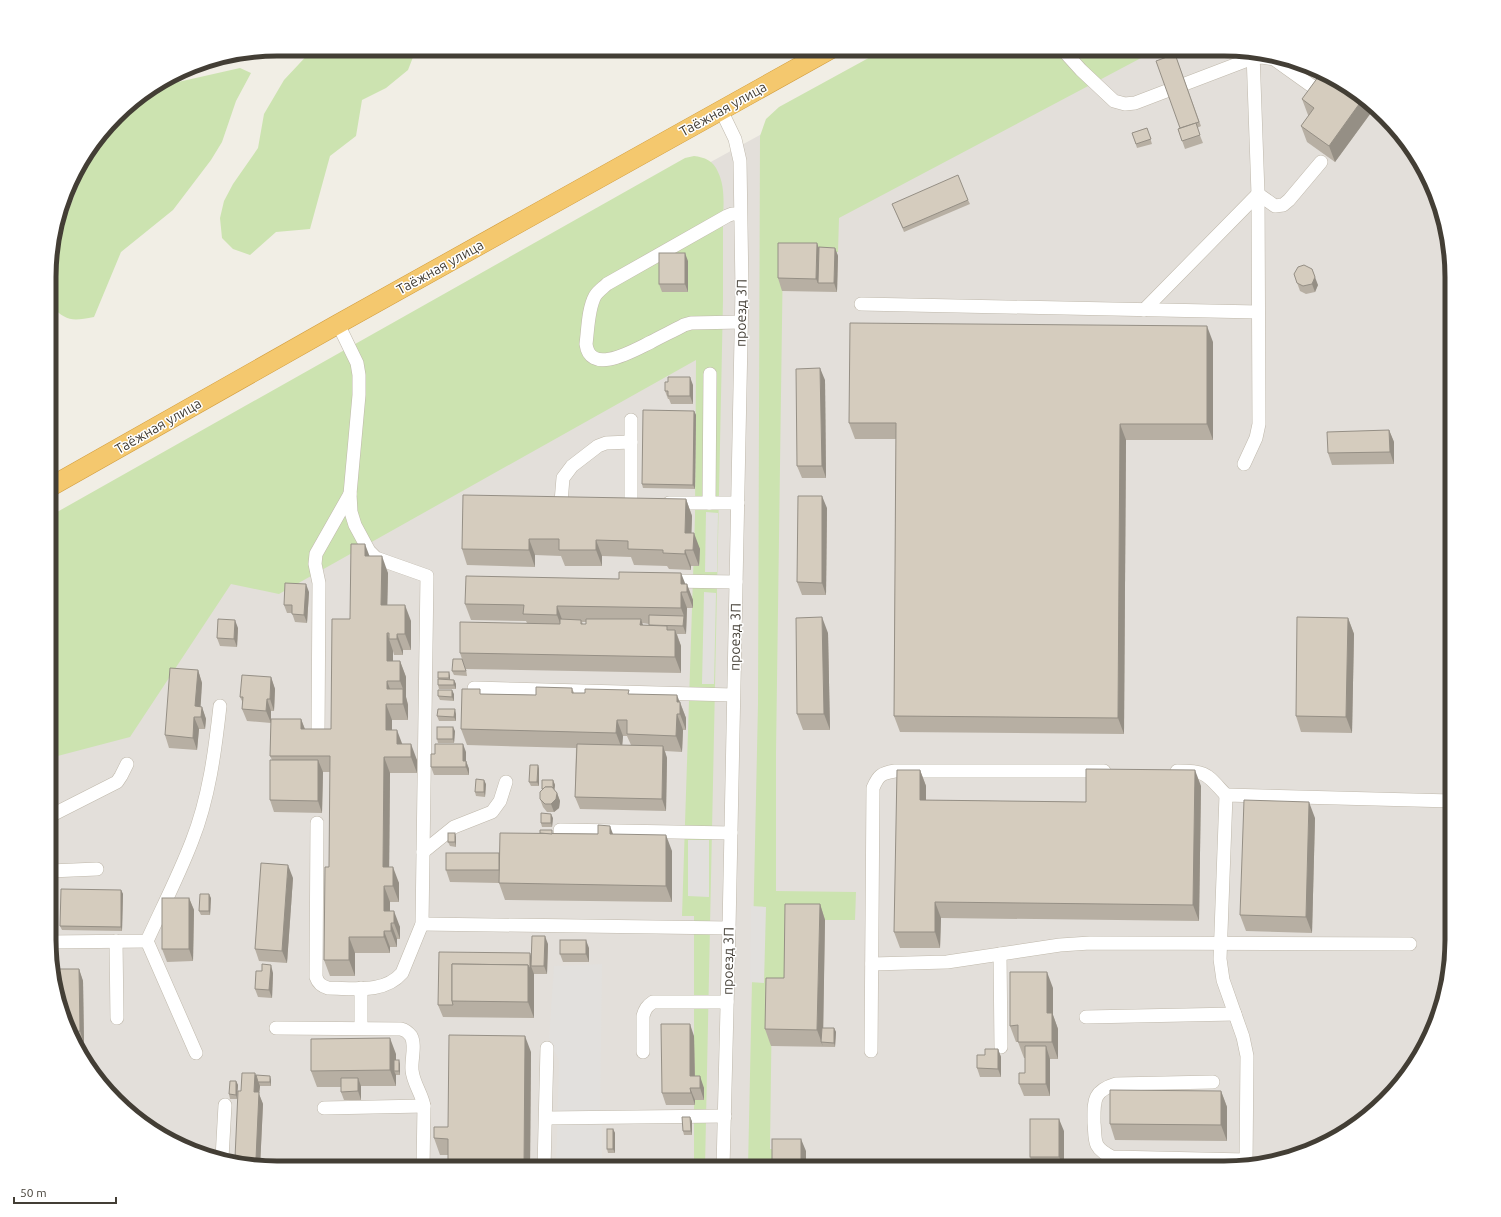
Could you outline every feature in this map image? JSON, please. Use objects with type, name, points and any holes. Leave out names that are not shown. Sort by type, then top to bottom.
[{"type":"highway","name":"Таёжная улица","points":[[56,484],[338,324],[818,56]]},
{"type":"street","points":[[1068,56],[1114,101],[1124,104],[1135,103],[1249,57]]},
{"type":"street","points":[[1244,464],[1256,438],[1259,424],[1258,194],[1253,58]]},
{"type":"street","points":[[1281,64],[1316,89]]},
{"type":"street","name":"проезд 3П","points":[[721,110],[731,128],[740,161],[741,322],[728,1002],[723,1161]]},
{"type":"street","points":[[1258,194],[1275,206],[1283,206],[1321,162]]},
{"type":"street","points":[[1144,310],[1258,194]]},
{"type":"street","points":[[740,214],[732,214],[727,216],[607,284],[594,297],[586,344],[589,355],[594,358],[607,359],[627,354],[684,325],[691,323],[741,322]]},
{"type":"street","points":[[862,304],[1258,312]]},
{"type":"street","points":[[317,823],[316,977],[318,982],[322,987],[328,988],[380,987],[389,984],[397,979],[402,973],[422,924],[427,576],[376,558],[368,551],[355,525],[351,512],[350,494],[360,395],[359,375],[357,363],[338,324]]},
{"type":"street","points":[[708,503],[710,374]]},
{"type":"street","points":[[630,502],[631,420]]},
{"type":"street","points":[[561,502],[563,478],[572,466],[598,446],[606,443],[631,442]]},
{"type":"street","points":[[318,733],[319,583],[315,559],[316,554],[350,494]]},
{"type":"street","points":[[547,502],[577,502]]},
{"type":"street","points":[[615,502],[738,503]]},
{"type":"street","points":[[657,580],[736,582]]},
{"type":"street","points":[[474,688],[733,695]]},
{"type":"street","points":[[196,1053],[147,941],[183,862],[200,820],[216,749],[220,706]]},
{"type":"street","points":[[56,813],[117,782],[122,776],[127,764]]},
{"type":"street","points":[[871,1051],[873,788],[877,778],[885,772],[895,771],[1118,771]]},
{"type":"street","points":[[1166,771],[1198,771],[1210,778],[1226,795],[1445,801]]},
{"type":"street","points":[[423,852],[454,827],[492,812],[500,801],[506,782]]},
{"type":"street","points":[[1226,795],[1220,959],[1223,980],[1243,1037],[1247,1056],[1246,1160]]},
{"type":"street","points":[[560,830],[731,833]]},
{"type":"street","points":[[56,870],[97,869]]},
{"type":"street","points":[[422,924],[729,928]]},
{"type":"street","points":[[116,941],[117,1018]]},
{"type":"street","points":[[56,942],[147,941]]},
{"type":"street","points":[[872,964],[947,962],[1060,945],[1090,943],[1410,944]]},
{"type":"street","points":[[1000,954],[1001,1047]]},
{"type":"street","points":[[361,988],[361,1028]]},
{"type":"street","points":[[643,1052],[643,1016],[648,1005],[653,1002],[728,1002]]},
{"type":"street","points":[[1086,1017],[1235,1014]]},
{"type":"street","points":[[276,1028],[401,1028],[407,1031],[411,1036],[412,1041],[413,1078],[423,1100],[424,1106],[422,1161]]},
{"type":"street","points":[[544,1161],[547,1048]]},
{"type":"street","points":[[1213,1082],[1116,1084],[1105,1087],[1098,1094],[1094,1102],[1095,1135],[1097,1144],[1102,1152],[1112,1157],[1219,1161]]},
{"type":"street","points":[[222,1154],[225,1104]]},
{"type":"street","points":[[324,1108],[424,1106]]},
{"type":"street","points":[[546,1118],[725,1116]]},
{"type":"shaded area","points":[[904,56],[1238,56],[1267,60],[1309,73],[1347,93],[1370,111],[1390,131],[1408,154],[1422,179],[1433,206],[1441,234],[1445,263],[1445,954],[1441,983],[1433,1011],[1422,1038],[1408,1063],[1390,1086],[1370,1106],[1347,1124],[1322,1138],[1295,1149],[1267,1157],[1238,1161],[263,1161],[234,1157],[206,1149],[166,1131],[154,1124],[131,1106],[111,1086],[93,1063],[79,1038],[68,1011],[60,983],[56,954],[56,533],[687,175]]},
{"type":"shaded area","points":[[706,512],[718,513],[717,572],[705,572]]},
{"type":"shaded area","points":[[704,592],[716,593],[714,684],[702,684]]},
{"type":"shaded area","points":[[688,840],[709,840],[709,897],[688,896]]},
{"type":"shaded area","points":[[751,906],[766,907],[764,983],[750,982]]},
{"type":"shaded area","points":[[602,964],[600,1124],[602,1124],[602,1161],[556,1161],[559,1061],[549,1039],[554,966]]},
{"type":"green space","points":[[306,56],[413,56],[408,70],[386,88],[362,100],[356,136],[330,156],[310,229],[276,232],[250,255],[233,249],[222,238],[220,218],[224,201],[233,184],[258,148],[264,114],[284,80]]},
{"type":"green space","points":[[872,56],[1145,56],[839,218],[838,252],[783,251],[776,753],[776,891],[856,892],[855,920],[791,920],[790,995],[772,995],[770,1149],[776,1149],[776,1161],[748,1161],[758,704],[760,136],[766,119],[779,107]]},
{"type":"green space","points":[[240,68],[251,73],[236,101],[222,142],[211,160],[173,210],[121,252],[94,317],[70,319],[61,315],[56,311],[56,263],[60,234],[82,174],[102,142],[131,111],[154,93],[173,82]]},
{"type":"green space","points":[[694,156],[701,157],[714,165],[721,178],[724,199],[705,1161],[694,1161],[694,916],[682,916],[695,516],[696,360],[279,594],[231,584],[130,737],[56,756],[56,513],[685,158]]},
{"type":"building","points":[[1170,56],[1176,56],[1199,122],[1180,128],[1156,61]]},
{"type":"building","points":[[1318,77],[1347,93],[1360,103],[1329,146],[1301,126],[1314,108],[1302,99]]},
{"type":"building","points":[[1196,123],[1200,135],[1182,141],[1178,129]]},
{"type":"building","points":[[1147,128],[1151,139],[1136,144],[1132,133]]},
{"type":"building","points":[[958,175],[968,200],[903,228],[892,204]]},
{"type":"building","points":[[778,243],[817,243],[816,279],[778,278]]},
{"type":"building","points":[[819,247],[835,248],[834,283],[818,283]]},
{"type":"building","points":[[659,253],[685,253],[685,284],[659,284]]},
{"type":"building","points":[[1304,265],[1312,269],[1315,277],[1312,284],[1303,286],[1297,283],[1294,274],[1298,267]]},
{"type":"building","points":[[850,323],[1207,326],[1207,424],[1120,424],[1118,718],[894,716],[896,423],[849,423]]},
{"type":"building","points":[[820,368],[822,466],[797,466],[796,369]]},
{"type":"building","points":[[668,377],[690,377],[690,396],[668,396],[668,391],[665,391],[665,382],[668,382]]},
{"type":"building","points":[[643,410],[694,411],[693,485],[642,484]]},
{"type":"building","points":[[1389,430],[1390,452],[1328,453],[1327,432]]},
{"type":"building","points":[[463,495],[686,499],[685,533],[694,533],[693,550],[685,550],[685,554],[663,553],[663,550],[628,549],[628,541],[596,540],[596,550],[559,550],[559,539],[529,539],[529,550],[462,549]]},
{"type":"building","points":[[798,496],[822,496],[822,583],[797,582]]},
{"type":"building","points":[[351,544],[365,544],[365,556],[382,556],[381,605],[405,605],[405,634],[397,634],[397,639],[389,639],[389,633],[387,633],[387,661],[400,661],[400,681],[387,681],[387,689],[403,689],[403,704],[386,704],[386,730],[397,730],[397,744],[411,744],[411,757],[384,757],[383,867],[393,867],[393,886],[384,886],[384,911],[394,911],[394,923],[391,923],[391,931],[384,931],[384,937],[349,937],[349,960],[324,960],[325,867],[329,867],[330,756],[270,756],[271,719],[301,719],[301,729],[331,729],[332,619],[350,619]]},
{"type":"building","points":[[619,572],[681,573],[681,584],[687,584],[687,592],[681,592],[681,608],[557,606],[557,615],[523,614],[524,605],[465,604],[466,576],[619,579]]},
{"type":"building","points":[[285,583],[306,584],[304,615],[292,614],[292,605],[284,605]]},
{"type":"building","points":[[649,615],[684,616],[683,626],[649,625]]},
{"type":"building","points":[[822,617],[824,714],[797,714],[796,618]]},
{"type":"building","points":[[1297,617],[1348,618],[1346,717],[1296,716]]},
{"type":"building","points":[[218,619],[235,620],[234,639],[217,638]]},
{"type":"building","points":[[560,619],[581,620],[581,624],[586,624],[586,619],[641,619],[640,625],[667,626],[667,630],[675,630],[675,657],[460,653],[460,622],[560,624]]},
{"type":"building","points":[[453,659],[462,659],[466,671],[452,671]]},
{"type":"building","points":[[170,668],[198,670],[195,706],[202,707],[201,717],[194,717],[193,738],[165,735]]},
{"type":"building","points":[[438,672],[449,672],[449,678],[438,678]]},
{"type":"building","points":[[242,675],[271,677],[270,699],[267,699],[266,711],[242,709],[243,697],[240,697]]},
{"type":"building","points":[[438,679],[454,680],[454,685],[438,685]]},
{"type":"building","points":[[536,687],[572,688],[572,693],[585,693],[585,689],[629,690],[628,694],[677,695],[677,702],[680,702],[680,714],[677,714],[676,736],[627,734],[627,720],[617,720],[616,733],[461,729],[462,689],[480,689],[480,694],[536,695]]},
{"type":"building","points":[[438,690],[452,690],[452,697],[438,696]]},
{"type":"building","points":[[438,709],[455,709],[454,717],[437,716]]},
{"type":"building","points":[[437,727],[453,727],[453,739],[437,739]]},
{"type":"building","points":[[435,744],[463,744],[463,761],[466,761],[466,767],[431,767],[431,754],[435,754]]},
{"type":"building","points":[[577,744],[663,746],[662,799],[575,797]]},
{"type":"building","points":[[270,760],[318,760],[318,801],[270,800]]},
{"type":"building","points":[[530,765],[538,765],[537,782],[529,782]]},
{"type":"building","points":[[1086,769],[1195,770],[1193,905],[935,902],[935,932],[894,932],[897,770],[920,770],[920,800],[1086,802]]},
{"type":"building","points":[[476,779],[484,780],[484,792],[475,792]]},
{"type":"building","points":[[542,780],[553,780],[553,789],[552,787],[545,787],[542,789]]},
{"type":"building","points":[[545,787],[552,787],[557,793],[556,799],[551,804],[545,804],[540,799],[540,792]]},
{"type":"building","points":[[1244,800],[1309,802],[1306,917],[1240,915]]},
{"type":"building","points":[[541,813],[551,814],[551,823],[541,823]]},
{"type":"building","points":[[598,825],[610,826],[610,834],[666,835],[666,886],[499,883],[500,833],[598,834]]},
{"type":"building","points":[[540,830],[552,830],[552,834],[540,833]]},
{"type":"building","points":[[448,833],[455,833],[455,842],[448,842]]},
{"type":"building","points":[[446,853],[499,853],[499,870],[446,870]]},
{"type":"building","points":[[261,863],[288,865],[282,951],[255,949]]},
{"type":"building","points":[[61,889],[121,890],[121,927],[60,926]]},
{"type":"building","points":[[200,894],[209,894],[209,911],[199,911]]},
{"type":"building","points":[[162,898],[189,898],[189,949],[162,949]]},
{"type":"building","points":[[785,904],[820,904],[817,1030],[765,1029],[766,978],[784,978]]},
{"type":"building","points":[[532,936],[545,936],[544,966],[531,966]]},
{"type":"building","points":[[560,940],[586,940],[586,954],[560,954]]},
{"type":"building","points":[[439,952],[530,953],[530,969],[528,965],[452,964],[453,1005],[438,1005]]},
{"type":"building","points":[[262,964],[271,965],[269,990],[255,989],[256,971],[262,971]]},
{"type":"building","points":[[452,964],[528,965],[528,1002],[452,1001]]},
{"type":"building","points":[[58,969],[79,969],[80,1031],[76,1031],[68,1011],[60,983]]},
{"type":"building","points":[[1010,972],[1047,972],[1047,1013],[1052,1013],[1052,1042],[1018,1042],[1018,1025],[1010,1026]]},
{"type":"building","points":[[661,1024],[690,1024],[690,1076],[700,1076],[700,1088],[690,1088],[691,1093],[662,1093]]},
{"type":"building","points":[[822,1028],[834,1028],[834,1043],[821,1042]]},
{"type":"building","points":[[449,1035],[525,1036],[524,1161],[448,1161],[448,1139],[434,1138],[434,1127],[448,1127]]},
{"type":"building","points":[[390,1038],[390,1070],[311,1071],[311,1039]]},
{"type":"building","points":[[1025,1046],[1046,1046],[1046,1084],[1019,1084],[1019,1073],[1025,1073]]},
{"type":"building","points":[[985,1049],[998,1049],[998,1069],[977,1068],[977,1055],[985,1055]]},
{"type":"building","points":[[394,1060],[399,1060],[399,1071],[394,1071]]},
{"type":"building","points":[[242,1073],[255,1073],[254,1092],[259,1092],[256,1159],[235,1157],[238,1091],[241,1091]]},
{"type":"building","points":[[256,1075],[270,1076],[270,1082],[258,1082]]},
{"type":"building","points":[[341,1078],[358,1078],[358,1091],[341,1092]]},
{"type":"building","points":[[230,1081],[236,1081],[236,1095],[229,1094]]},
{"type":"building","points":[[1110,1090],[1221,1091],[1221,1125],[1110,1124]]},
{"type":"building","points":[[682,1117],[690,1117],[691,1131],[683,1131]]},
{"type":"building","points":[[1030,1119],[1059,1119],[1059,1157],[1030,1157]]},
{"type":"building","points":[[607,1129],[613,1129],[613,1149],[607,1149]]},
{"type":"building","points":[[772,1139],[801,1139],[801,1161],[772,1161]]}]
